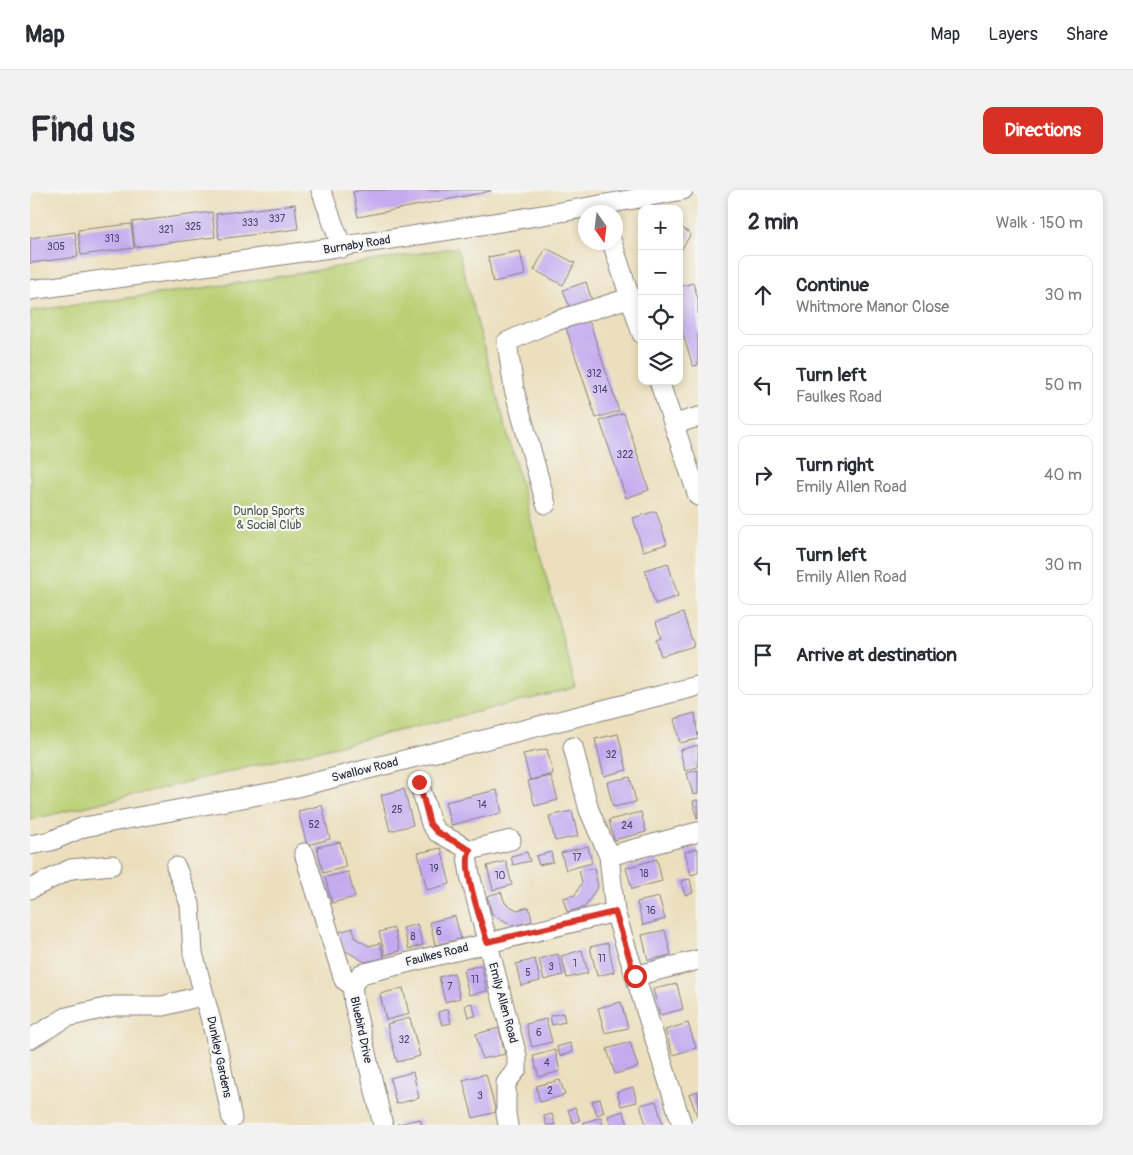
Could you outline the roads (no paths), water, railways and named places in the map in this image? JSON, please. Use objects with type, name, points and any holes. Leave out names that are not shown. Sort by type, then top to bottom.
[{"type":"street","points":[[320,190],[342,248]]},
{"type":"street","name":"Burnaby Road","points":[[30,290],[342,248],[683,190]]},
{"type":"street","points":[[614,250],[638,323]]},
{"type":"street","points":[[546,504],[514,390],[507,342],[549,323],[629,298]]},
{"type":"street","points":[[660,385],[698,496]]},
{"type":"street","points":[[675,424],[698,416]]},
{"type":"street","name":"Swallow Road","points":[[30,845],[51,841],[84,828],[285,790],[698,686]]},
{"type":"street","points":[[573,747],[589,810],[609,856],[615,912],[682,1125]]},
{"type":"street","points":[[419,782],[430,824],[437,832],[470,850],[511,840]]},
{"type":"street","points":[[609,856],[698,832]]},
{"type":"street","name":"Emily Allen Road","points":[[470,850],[467,856],[470,875],[517,1056],[517,1069],[506,1083],[508,1125]]},
{"type":"street","name":"Bluebird Drive","points":[[304,853],[344,980],[352,985],[383,1125]]},
{"type":"street","points":[[30,889],[71,869],[112,866]]},
{"type":"street","name":"Dunkley Gardens","points":[[176,867],[190,904],[194,953],[215,1036],[232,1119]]},
{"type":"street","name":"Faulkes Road","points":[[352,985],[361,974],[615,912]]},
{"type":"street","points":[[635,976],[698,960]]},
{"type":"street","points":[[30,1039],[67,1018],[114,1006],[163,1006],[204,995]]},
{"type":"park label","name":"Dunlop Sports & Social Club","points":[[269,518]]}]
